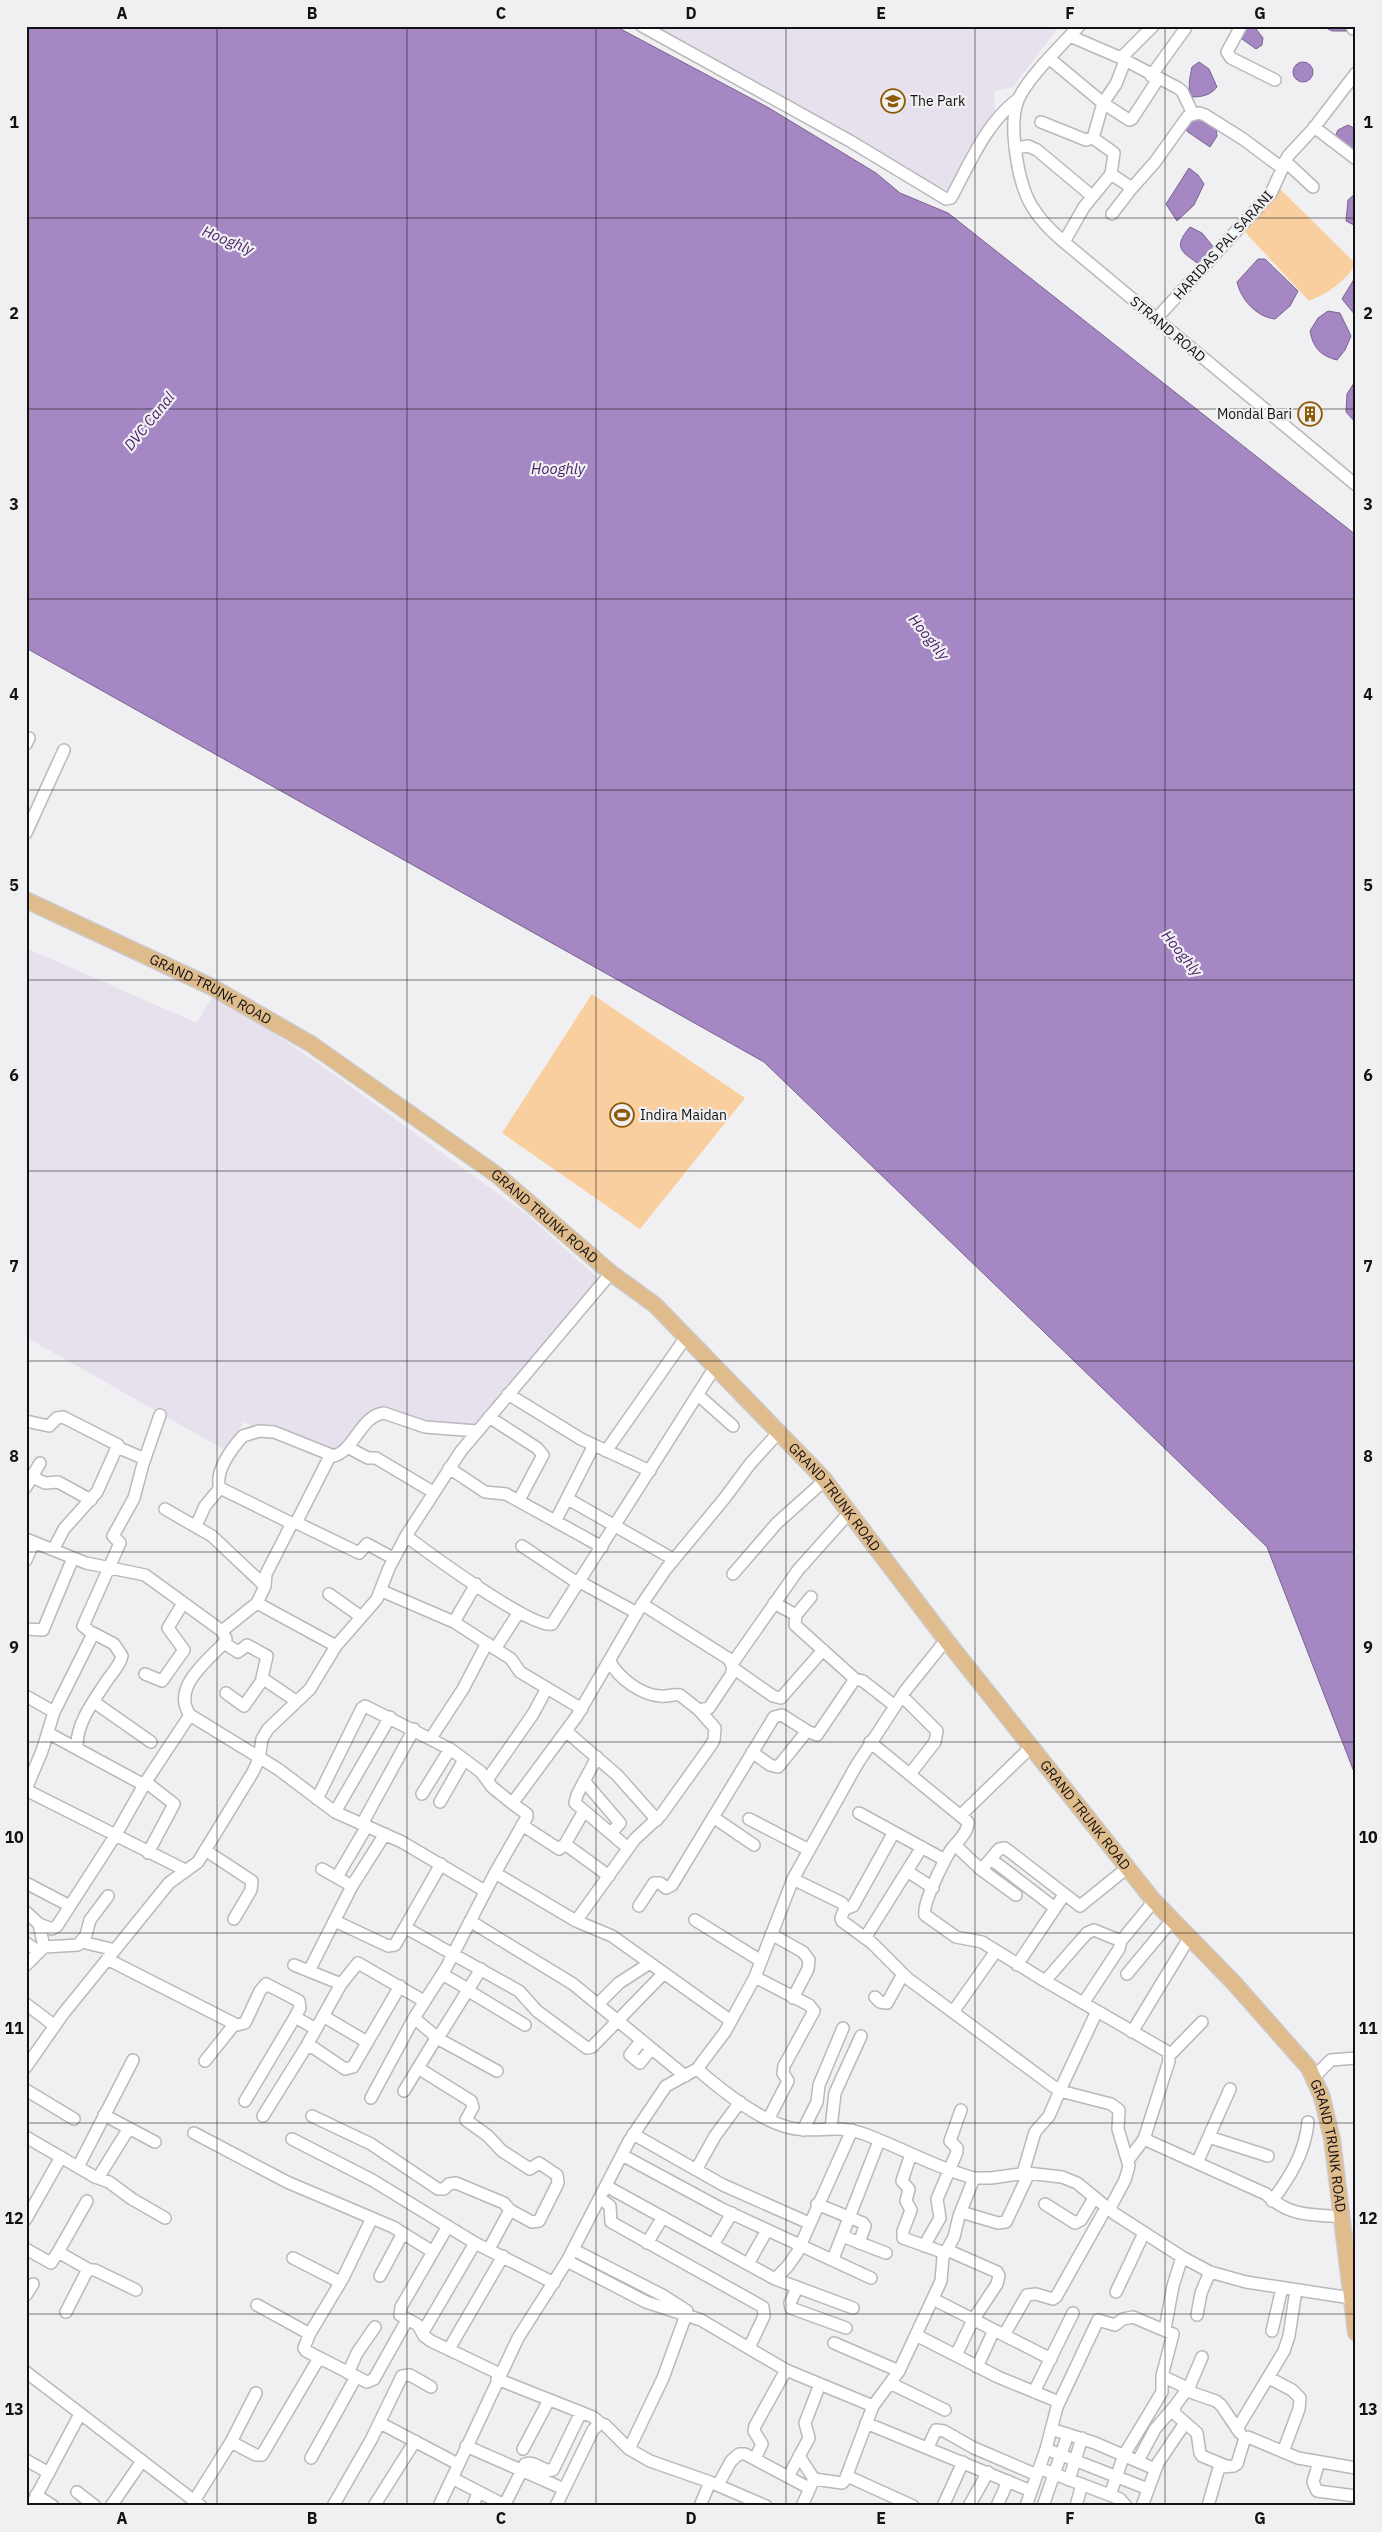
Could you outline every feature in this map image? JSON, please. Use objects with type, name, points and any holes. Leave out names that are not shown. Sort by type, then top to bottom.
[{"type":"main road","name":"GRAND TRUNK ROAD","points":[[26,900],[210,986],[319,1049],[497,1175],[611,1273],[655,1305],[825,1480],[946,1640],[1154,1901],[1294,2049],[1314,2077],[1322,2097],[1332,2138],[1356,2333]]},
{"type":"street","points":[[642,26],[850,140],[946,199],[951,198],[994,120],[1004,109],[1018,99],[1079,26]]},
{"type":"street","points":[[1093,138],[1103,103],[1116,84],[1123,60],[1154,26]]},
{"type":"street","points":[[1241,26],[1227,52],[1231,58],[1274,80]]},
{"type":"street","points":[[1050,59],[1103,103],[1126,119],[1132,119],[1185,29]]},
{"type":"street","points":[[1070,36],[1123,60],[1182,91],[1193,114]]},
{"type":"street","name":"HARIDAS PAL SARANI","points":[[1156,319],[1271,193],[1284,165],[1356,73]]},
{"type":"street","name":"STRAND ROAD","points":[[1018,99],[1014,120],[1016,148],[1022,184],[1032,207],[1064,242],[1356,485]]},
{"type":"street","points":[[1112,214],[1132,188],[1156,162],[1188,116],[1193,114],[1205,115],[1284,165],[1312,187]]},
{"type":"street","points":[[1041,122],[1086,140],[1093,138]]},
{"type":"street","points":[[1314,127],[1356,159]]},
{"type":"street","points":[[1064,242],[1092,196],[1101,189],[1112,174],[1114,154],[1093,138]]},
{"type":"street","points":[[1016,148],[1028,146],[1037,150],[1092,196]]},
{"type":"street","points":[[1112,174],[1132,188]]},
{"type":"street","points":[[26,833],[64,750]]},
{"type":"street","points":[[26,2067],[55,2026],[169,1883],[198,1862],[259,1759],[259,1748],[268,1729],[317,1679],[336,1646],[360,1616],[377,1599],[393,1558],[449,1468],[477,1431],[611,1273]]},
{"type":"street","points":[[606,1451],[686,1337]]},
{"type":"street","points":[[406,1536],[434,1557],[519,1612],[546,1626],[552,1624],[715,1367]]},
{"type":"street","points":[[508,1394],[562,1428],[650,1471]]},
{"type":"street","points":[[698,1395],[733,1426]]},
{"type":"street","points":[[196,1526],[205,1506],[220,1488],[219,1478],[221,1470],[237,1442],[249,1432],[274,1432],[288,1436],[330,1456],[338,1455],[374,1416],[384,1413],[425,1428],[477,1431]]},
{"type":"street","points":[[77,1748],[82,1724],[120,1663],[122,1656],[114,1644],[83,1626],[120,1543],[112,1536],[134,1498],[160,1416]]},
{"type":"street","points":[[26,1421],[46,1426],[63,1417],[117,1444],[118,1447],[145,1459]]},
{"type":"street","points":[[489,1417],[537,1448],[543,1455],[519,1500]]},
{"type":"street","points":[[513,1804],[535,1772],[567,1732],[640,1609],[673,1559],[724,1499],[756,1457],[779,1432]]},
{"type":"street","points":[[556,1520],[594,1445]]},
{"type":"street","points":[[53,1550],[64,1529],[97,1492],[118,1447]]},
{"type":"street","points":[[347,1447],[368,1458],[376,1458],[433,1492]]},
{"type":"street","points":[[222,1631],[257,1603],[265,1586],[266,1574],[330,1456]]},
{"type":"street","points":[[26,1487],[40,1463]]},
{"type":"street","points":[[449,1468],[486,1492],[501,1492],[519,1500],[602,1547]]},
{"type":"street","points":[[32,1476],[46,1483],[58,1482],[90,1500]]},
{"type":"street","points":[[733,1574],[777,1523],[825,1480]]},
{"type":"street","points":[[220,1488],[293,1524],[359,1553],[367,1544],[393,1558]]},
{"type":"street","points":[[568,1499],[673,1559]]},
{"type":"street","points":[[165,1510],[196,1526],[219,1542],[265,1586]]},
{"type":"street","points":[[699,1710],[709,1708],[713,1704],[732,1666],[774,1603],[813,1552],[849,1513]]},
{"type":"street","points":[[26,1560],[30,1540],[73,1558],[109,1569],[145,1575],[183,1602],[222,1631],[226,1639],[193,1676],[188,1685],[185,1704],[190,1716],[284,1773],[335,1812],[385,1834],[441,1864],[485,1892]]},
{"type":"street","points":[[522,1546],[579,1583],[640,1609],[723,1654],[732,1666],[773,1696],[781,1698],[823,1650]]},
{"type":"street","points":[[26,1629],[43,1630],[73,1558]]},
{"type":"street","points":[[454,1622],[476,1584]]},
{"type":"street","points":[[382,1590],[454,1622],[511,1659],[520,1672],[582,1709]]},
{"type":"street","points":[[329,1594],[360,1616]]},
{"type":"street","points":[[811,1597],[796,1615],[795,1625],[855,1679],[863,1681],[894,1706]]},
{"type":"street","points":[[145,1674],[162,1681],[184,1650],[168,1628],[183,1602]]},
{"type":"street","points":[[257,1603],[336,1646]]},
{"type":"street","points":[[774,1603],[796,1615]]},
{"type":"street","points":[[431,1738],[491,1646],[519,1612]]},
{"type":"street","points":[[93,1632],[77,1670],[54,1712],[48,1733],[26,1789],[148,1853],[185,1870]]},
{"type":"street","points":[[439,2506],[525,2324],[554,2283],[574,2250],[633,2134],[666,2086],[698,2068],[731,2021],[755,1977],[793,1879],[809,1850],[870,1742],[894,1706],[946,1640]]},
{"type":"street","points":[[224,1643],[238,1652],[247,1644],[266,1656],[263,1679],[244,1706],[226,1693]]},
{"type":"street","points":[[576,1921],[628,1848],[640,1834],[657,1820],[714,1740],[715,1728],[699,1710],[680,1695],[659,1696],[630,1684],[620,1676],[610,1662]]},
{"type":"street","points":[[263,1679],[296,1701]]},
{"type":"street","points":[[639,1906],[654,1883],[660,1883],[666,1888],[672,1885],[770,1721],[778,1714],[807,1732],[817,1735],[855,1679]]},
{"type":"street","points":[[488,1780],[533,1714],[546,1688]]},
{"type":"street","points":[[26,1696],[54,1712]]},
{"type":"street","points":[[902,1696],[937,1731],[935,1742],[910,1774]]},
{"type":"street","points":[[94,1702],[151,1742]]},
{"type":"street","points":[[316,1799],[362,1708],[370,1707],[450,1749],[488,1780],[492,1787],[527,1814],[454,1953],[414,2018],[371,2098]]},
{"type":"street","points":[[26,1912],[39,1924],[55,1929],[115,1836],[144,1784],[190,1716]]},
{"type":"street","points":[[335,1812],[390,1717]]},
{"type":"street","points":[[336,1877],[414,1729]]},
{"type":"street","points":[[567,1732],[617,1775],[657,1820]]},
{"type":"street","points":[[752,1752],[770,1765],[778,1767],[807,1732]]},
{"type":"street","points":[[48,1733],[144,1784],[174,1804],[148,1853]]},
{"type":"street","points":[[870,1742],[968,1822],[968,1827],[945,1860],[924,1910],[925,1916],[956,1937],[977,1940],[1045,1982],[1084,2002],[1168,2052],[1169,2056]]},
{"type":"street","points":[[961,1815],[1031,1747]]},
{"type":"street","points":[[422,1794],[450,1749]]},
{"type":"street","points":[[597,1757],[575,1803],[612,1832],[628,1848]]},
{"type":"street","points":[[440,1802],[464,1760]]},
{"type":"street","points":[[584,1781],[620,1822],[612,1832]]},
{"type":"street","points":[[522,1825],[556,1848],[561,1848],[584,1811]]},
{"type":"street","points":[[859,1813],[945,1860]]},
{"type":"street","points":[[713,1816],[754,1845]]},
{"type":"street","points":[[749,1819],[809,1850]]},
{"type":"street","points":[[793,1879],[848,1908],[852,1906],[894,1832]]},
{"type":"street","points":[[309,1972],[352,1886],[385,1834]]},
{"type":"street","points":[[565,1844],[609,1876]]},
{"type":"street","points":[[955,1845],[980,1868],[1016,1895]]},
{"type":"street","points":[[865,1938],[922,1847]]},
{"type":"street","points":[[980,1868],[983,1868],[992,1859],[999,1849],[1005,1848],[1077,1905],[1084,1905],[1127,1868]]},
{"type":"street","points":[[205,1850],[252,1881],[251,1890],[234,1919]]},
{"type":"street","points":[[992,1859],[1055,1908]]},
{"type":"street","points":[[335,1921],[388,1946],[395,1945],[441,1864]]},
{"type":"street","points":[[322,1869],[352,1886]]},
{"type":"street","points":[[907,1871],[933,1888]]},
{"type":"street","points":[[495,1873],[576,1921],[612,1936],[731,2021]]},
{"type":"street","points":[[26,1883],[70,1906]]},
{"type":"street","points":[[1017,1965],[1064,1895]]},
{"type":"street","points":[[26,1965],[41,1949],[55,1945],[74,1947],[82,1942],[90,1920],[108,1896]]},
{"type":"street","points":[[1084,2002],[1119,1949],[1121,1941],[1154,1901]]},
{"type":"street","points":[[844,1906],[842,1921],[865,1938],[903,1974],[1050,2086],[1116,2107],[1120,2114],[1119,2135],[1129,2159],[1128,2173],[1108,2209],[1056,2297],[1052,2299],[1036,2294],[1027,2295],[977,2366]]},
{"type":"street","points":[[470,1920],[565,1979],[685,2076]]},
{"type":"street","points":[[695,1920],[761,1961]]},
{"type":"street","points":[[1127,1974],[1172,1920]]},
{"type":"street","points":[[39,1924],[41,1949]]},
{"type":"street","points":[[406,1928],[454,1953],[524,1995],[537,2011],[587,2048],[592,2047],[664,1973]]},
{"type":"street","points":[[1045,1982],[1090,1931],[1094,1930],[1121,1941]]},
{"type":"street","points":[[771,1934],[803,1952],[809,1960],[808,1969],[793,1998]]},
{"type":"street","points":[[1132,2032],[1189,1938]]},
{"type":"street","points":[[82,1942],[111,1954],[235,2024],[245,2023],[260,1991],[266,1984],[300,2002],[300,2008],[245,2102]]},
{"type":"street","points":[[26,1943],[41,1949]]},
{"type":"street","points":[[953,2012],[996,1951]]},
{"type":"street","points":[[263,2116],[306,2047],[341,1984],[358,1962],[424,2001]]},
{"type":"street","points":[[598,2004],[619,1983],[650,1963]]},
{"type":"street","points":[[294,1965],[341,1984]]},
{"type":"street","points":[[404,2091],[481,1969]]},
{"type":"street","points":[[442,1974],[525,2025]]},
{"type":"street","points":[[875,1997],[880,2002],[888,2003],[903,1974]]},
{"type":"street","points":[[755,1977],[808,2006],[814,2012],[784,2066],[783,2073],[788,2081],[769,2118]]},
{"type":"street","points":[[306,2047],[314,2048],[349,2069],[352,2067],[400,1986]]},
{"type":"street","points":[[26,2004],[55,2026]]},
{"type":"street","points":[[960,2212],[998,2223],[1006,2222],[1026,2173],[1035,2132],[1049,2116],[1097,2011]]},
{"type":"street","points":[[295,2016],[316,2029]]},
{"type":"street","points":[[323,2016],[367,2042]]},
{"type":"street","points":[[414,2018],[437,2038],[497,2071]]},
{"type":"street","points":[[1129,2159],[1144,2138],[1169,2056],[1202,2022]]},
{"type":"street","points":[[205,2061],[235,2024]]},
{"type":"street","points":[[803,2130],[817,2102],[819,2085],[843,2028]]},
{"type":"street","points":[[831,2128],[835,2093],[861,2036]]},
{"type":"street","points":[[641,2041],[630,2055],[640,2063],[651,2048]]},
{"type":"street","points":[[1314,2077],[1331,2060],[1356,2058]]},
{"type":"street","points":[[78,2167],[133,2060]]},
{"type":"street","points":[[312,2116],[372,2144],[438,2189],[444,2189],[449,2184],[456,2183],[504,2203],[510,2210],[532,2222],[539,2220],[558,2182],[557,2175],[538,2163],[530,2169],[502,2151],[488,2136],[466,2120],[473,2107],[471,2101],[418,2068]]},
{"type":"street","points":[[698,2068],[740,2102],[785,2126],[803,2130],[831,2128],[852,2130],[974,2178],[991,2178],[1026,2173],[1070,2180],[1144,2233],[1210,2272],[1228,2278],[1282,2288],[1351,2298]]},
{"type":"street","points":[[1197,2163],[1230,2089]]},
{"type":"street","points":[[26,2090],[74,2119]]},
{"type":"street","points":[[696,2170],[712,2140],[740,2102]]},
{"type":"street","points":[[924,2246],[940,2218],[936,2203],[958,2150],[950,2141],[961,2110]]},
{"type":"street","points":[[104,2115],[155,2142]]},
{"type":"street","points":[[1272,2201],[1286,2183],[1302,2152],[1308,2122]]},
{"type":"street","points":[[98,2178],[129,2128]]},
{"type":"street","points":[[775,2279],[792,2261],[852,2130]]},
{"type":"street","points":[[194,2133],[287,2182],[404,2233],[433,2252]]},
{"type":"street","points":[[633,2134],[731,2190],[809,2223]]},
{"type":"street","points":[[26,2137],[98,2178],[109,2182],[132,2199],[165,2218]]},
{"type":"street","points":[[1209,2137],[1268,2156]]},
{"type":"street","points":[[1144,2138],[1266,2194],[1278,2206],[1296,2212],[1342,2217]]},
{"type":"street","points":[[292,2139],[372,2180],[476,2243],[554,2283]]},
{"type":"street","points":[[833,2259],[879,2141]]},
{"type":"street","points":[[911,2154],[902,2181],[909,2189],[906,2201],[911,2210],[903,2235],[906,2239],[924,2246],[946,2251],[997,2272],[999,2276],[997,2284],[974,2320],[956,2356]]},
{"type":"street","points":[[622,2155],[732,2213],[799,2246],[833,2259],[871,2278]]},
{"type":"street","points":[[26,2219],[61,2157]]},
{"type":"street","points":[[700,2506],[734,2456],[745,2454],[788,2477],[812,2483],[842,2483],[847,2476],[873,2406],[892,2384],[933,2299],[942,2276],[942,2263],[946,2251],[954,2237],[960,2212],[974,2178]]},
{"type":"street","points":[[606,2186],[775,2279],[853,2308]]},
{"type":"street","points":[[600,2198],[610,2206],[611,2222],[763,2307],[764,2316],[749,2348]]},
{"type":"street","points":[[1075,2223],[1081,2220],[1094,2198]]},
{"type":"street","points":[[26,2249],[52,2263],[87,2201]]},
{"type":"street","points":[[817,2204],[863,2223],[865,2226],[859,2243]]},
{"type":"street","points":[[1045,2204],[1075,2223],[1089,2239]]},
{"type":"street","points":[[489,2249],[510,2210]]},
{"type":"street","points":[[713,2245],[732,2213]]},
{"type":"street","points":[[647,2243],[663,2217]]},
{"type":"street","points":[[372,2218],[340,2282],[309,2335],[304,2348],[368,2382],[374,2379],[407,2320]]},
{"type":"street","points":[[448,2226],[401,2307],[400,2315],[418,2325],[427,2338],[449,2350],[499,2376],[549,2400],[581,2412],[600,2423],[612,2431],[629,2449],[662,2466],[714,2484],[758,2504]]},
{"type":"street","points":[[748,2264],[767,2230]]},
{"type":"street","points":[[380,2276],[404,2233]]},
{"type":"street","points":[[1116,2292],[1144,2233]]},
{"type":"street","points":[[842,2236],[886,2253]]},
{"type":"street","points":[[423,2332],[476,2243]]},
{"type":"street","points":[[574,2250],[662,2295],[690,2316],[786,2370],[873,2406]]},
{"type":"street","points":[[58,2252],[89,2270],[95,2270],[136,2290]]},
{"type":"street","points":[[449,2350],[503,2256]]},
{"type":"street","points":[[1165,2329],[1173,2286],[1182,2257]]},
{"type":"street","points":[[293,2258],[340,2282]]},
{"type":"street","points":[[567,2261],[646,2302],[690,2316]]},
{"type":"street","points":[[66,2312],[89,2270]]},
{"type":"street","points":[[1197,2315],[1201,2293],[1210,2272]]},
{"type":"street","points":[[26,2296],[33,2284]]},
{"type":"street","points":[[797,2288],[790,2303],[791,2308],[846,2328]]},
{"type":"street","points":[[1272,2331],[1282,2288]]},
{"type":"street","points":[[1208,2506],[1214,2478],[1221,2467],[1234,2466],[1236,2464],[1242,2433],[1287,2343],[1296,2290]]},
{"type":"street","points":[[933,2299],[1051,2359]]},
{"type":"street","points":[[257,2305],[309,2335]]},
{"type":"street","points":[[1034,2392],[1074,2313]]},
{"type":"street","points":[[629,2449],[690,2316]]},
{"type":"street","points":[[1026,2506],[1046,2449],[1059,2402],[1098,2320],[1115,2325],[1123,2319],[1133,2317],[1165,2329],[1174,2336],[1162,2368],[1162,2392],[1160,2397],[1141,2424],[1124,2455],[1110,2495]]},
{"type":"street","points":[[311,2458],[352,2375],[357,2353],[375,2327]]},
{"type":"street","points":[[916,2335],[977,2366],[1059,2402]]},
{"type":"street","points":[[834,2342],[899,2371]]},
{"type":"street","points":[[1138,2461],[1155,2429],[1175,2406],[1188,2387],[1202,2357]]},
{"type":"street","points":[[230,2442],[256,2455],[262,2455],[320,2358]]},
{"type":"street","points":[[755,2459],[762,2444],[754,2431],[755,2426],[786,2370]]},
{"type":"street","points":[[26,2372],[198,2503],[256,2393]]},
{"type":"street","points":[[333,2506],[380,2423],[404,2374],[431,2387]]},
{"type":"street","points":[[1162,2376],[1188,2387],[1190,2392],[1216,2401],[1242,2433],[1283,2452],[1319,2462],[1356,2468]]},
{"type":"street","points":[[1269,2378],[1292,2390],[1300,2398],[1299,2409],[1283,2452]]},
{"type":"street","points":[[788,2477],[809,2438],[805,2423],[820,2384]]},
{"type":"street","points":[[892,2384],[945,2410]]},
{"type":"street","points":[[523,2449],[549,2400]]},
{"type":"street","points":[[1175,2406],[1174,2412],[1197,2433],[1202,2456],[1226,2466]]},
{"type":"street","points":[[452,2478],[504,2505],[522,2470],[528,2463],[546,2470],[553,2470],[581,2412]]},
{"type":"street","points":[[30,2506],[80,2414]]},
{"type":"street","points":[[380,2423],[458,2464]]},
{"type":"street","points":[[556,2506],[593,2430],[600,2423]]},
{"type":"street","points":[[866,2423],[1031,2491]]},
{"type":"street","points":[[1142,2506],[1155,2469],[1185,2423]]},
{"type":"street","points":[[928,2447],[934,2433],[940,2430],[974,2448],[1038,2472],[1054,2474],[1110,2495],[1124,2501],[1126,2506]]},
{"type":"street","points":[[1052,2430],[1082,2438],[1155,2469]]},
{"type":"street","points":[[1043,2506],[1068,2434]]},
{"type":"street","points":[[1069,2480],[1082,2438]]},
{"type":"street","points":[[374,2506],[414,2441]]},
{"type":"street","points":[[466,2446],[564,2489]]},
{"type":"street","points":[[943,2506],[974,2448]]},
{"type":"street","points":[[1046,2449],[1076,2459],[1148,2489]]},
{"type":"street","points":[[799,2456],[812,2483],[802,2506]]},
{"type":"street","points":[[26,2460],[48,2472]]},
{"type":"street","points":[[111,2506],[142,2461]]},
{"type":"street","points":[[1319,2462],[1313,2482],[1317,2491],[1356,2496]]},
{"type":"street","points":[[969,2506],[988,2472]]},
{"type":"street","points":[[847,2476],[893,2502],[913,2506]]},
{"type":"street","points":[[997,2506],[1008,2481]]},
{"type":"street","points":[[1076,2506],[1082,2484]]},
{"type":"street","points":[[77,2492],[95,2506]]},
{"type":"street","points":[[472,2506],[478,2492]]},
{"type":"street","points":[[36,2495],[53,2506]]},
{"type":"shaded area","name":"The Park","points":[[653,26],[1059,26],[1013,87],[994,91],[995,112],[949,191],[918,177],[838,126]]},
{"type":"shaded area","points":[[1279,188],[1356,264],[1336,286],[1323,295],[1309,301],[1245,232]]},
{"type":"shaded area","points":[[26,948],[197,1023],[212,997],[259,1023],[336,1076],[526,1214],[600,1280],[471,1429],[367,1415],[332,1462],[244,1422],[225,1450],[26,1337]]},
{"type":"shaded area","name":"Indira Maidan","points":[[592,994],[745,1098],[640,1229],[502,1133]]},
{"type":"water","name":"Hooghly","points":[[26,26],[615,26],[769,108],[876,173],[900,193],[948,213],[1356,535],[1356,1777],[1267,1547],[764,1062],[26,648]]},
{"type":"water","points":[[1249,26],[1256,29],[1263,38],[1262,45],[1256,49],[1242,39],[1242,31]]},
{"type":"water","points":[[1322,26],[1350,26],[1347,31],[1332,31]]},
{"type":"water","points":[[1199,62],[1209,69],[1217,87],[1206,95],[1192,97],[1189,86],[1192,67]]},
{"type":"water","points":[[1303,62],[1310,65],[1313,72],[1310,79],[1303,82],[1296,79],[1293,72],[1296,65]]},
{"type":"water","points":[[1200,117],[1216,128],[1217,136],[1210,147],[1188,132],[1183,126],[1188,118]]},
{"type":"water","points":[[1348,125],[1356,129],[1356,156],[1334,139],[1338,130]]},
{"type":"water","points":[[1189,168],[1198,175],[1204,184],[1194,205],[1177,221],[1166,204]]},
{"type":"water","points":[[1356,193],[1356,226],[1346,221],[1348,200]]},
{"type":"water","points":[[1190,227],[1202,233],[1215,249],[1200,265],[1188,257],[1182,249],[1181,240]]},
{"type":"water","points":[[1258,259],[1265,259],[1298,291],[1290,306],[1275,319],[1268,318],[1256,311],[1242,295],[1237,282]]},
{"type":"water","points":[[1356,276],[1356,316],[1342,299]]},
{"type":"water","points":[[1328,311],[1340,313],[1351,336],[1345,350],[1337,360],[1322,354],[1313,342],[1310,331],[1318,318]]},
{"type":"water","points":[[1356,380],[1356,423],[1346,412],[1347,394]]},
{"type":"place","name":"The Park","points":[[893,101]]},
{"type":"place","name":"Mondal Bari","points":[[1310,414]]},
{"type":"place","name":"Indira Maidan","points":[[622,1115]]},
{"type":"water label","name":"DVC Canal","points":[[149,421]]}]
